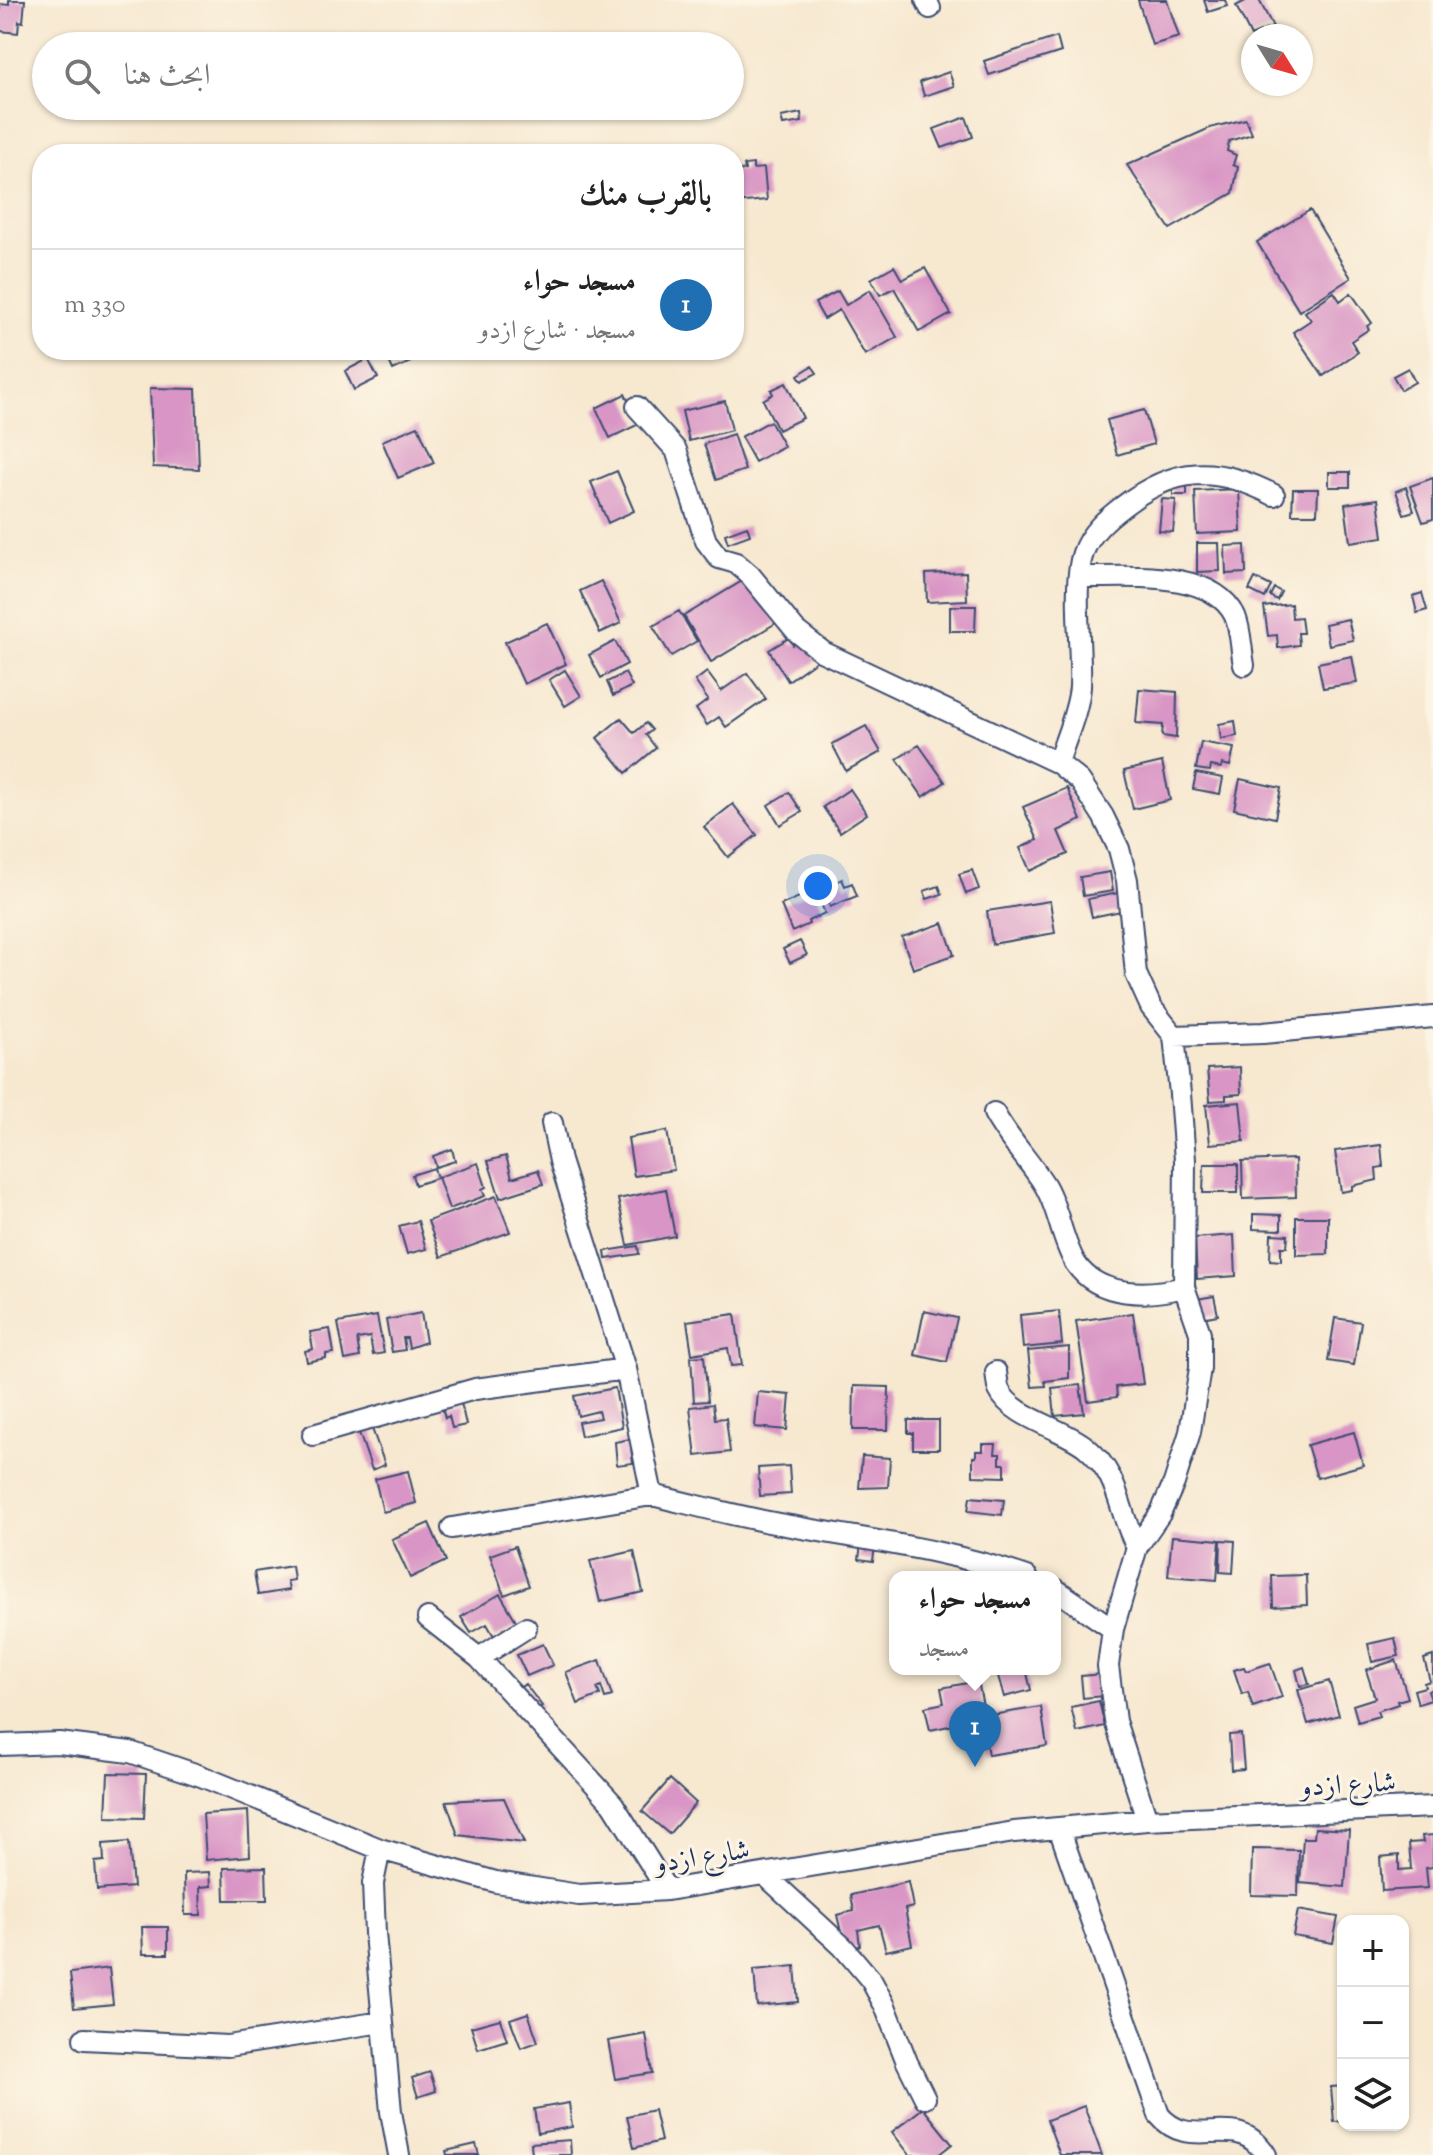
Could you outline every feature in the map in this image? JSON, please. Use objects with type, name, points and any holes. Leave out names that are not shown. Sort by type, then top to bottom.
[{"type":"street","points":[[637,407],[676,450],[706,541],[719,558],[736,563],[750,575],[796,631],[823,652],[1058,763],[1080,781],[1103,816],[1119,849],[1127,880],[1136,974],[1151,1007],[1174,1036],[1185,1160],[1184,1287],[1200,1333],[1200,1368],[1190,1432],[1160,1514],[1137,1547],[1113,1629],[1108,1666],[1115,1721],[1147,1820]]},
{"type":"street","points":[[1058,763],[1080,690],[1080,577],[1083,552],[1100,523],[1139,493],[1178,476],[1215,474],[1247,481],[1274,495]]},
{"type":"street","points":[[1080,577],[1188,582],[1206,589],[1226,601],[1237,619],[1244,665]]},
{"type":"street","points":[[1174,1036],[1263,1033],[1433,1017]]},
{"type":"street","points":[[994,1113],[1007,1138],[1045,1186],[1075,1263],[1090,1279],[1137,1294],[1184,1287]]},
{"type":"street","points":[[552,1123],[560,1161],[626,1369],[652,1495]]},
{"type":"street","points":[[313,1435],[475,1389],[626,1369]]},
{"type":"street","points":[[996,1372],[999,1391],[1018,1410],[1071,1437],[1104,1466],[1116,1486],[1127,1529],[1137,1547]]},
{"type":"street","points":[[452,1528],[652,1495],[776,1523],[913,1547],[1010,1571]]},
{"type":"street","points":[[1061,1593],[1113,1629]]},
{"type":"street","points":[[428,1618],[479,1658],[613,1804],[667,1890]]},
{"type":"street","points":[[479,1658],[526,1628]]},
{"type":"street","name":"شارع ازدو","points":[[0,1745],[59,1743],[130,1752],[201,1776],[380,1849],[496,1882],[579,1895],[667,1890],[1014,1832],[1147,1820],[1433,1807]]},
{"type":"street","points":[[1059,1828],[1159,2115],[1166,2127],[1184,2146],[1243,2134],[1259,2143],[1266,2155]]},
{"type":"street","points":[[380,1849],[373,1883],[382,2022],[391,2112],[399,2155]]},
{"type":"street","points":[[764,1874],[843,1947],[871,1980],[925,2098]]},
{"type":"street","points":[[84,2039],[228,2046],[382,2022]]},
{"type":"building","points":[[9,0],[25,0],[23,22],[19,21],[18,33],[0,31],[0,4],[9,5]]},
{"type":"building","points":[[1138,0],[1167,0],[1179,37],[1152,45]]},
{"type":"building","points":[[1204,0],[1225,0],[1227,6],[1208,12]]},
{"type":"building","points":[[1247,0],[1259,0],[1271,24],[1245,24],[1236,6]]},
{"type":"building","points":[[1057,37],[1061,52],[989,75],[984,61]]},
{"type":"building","points":[[949,72],[954,86],[924,96],[920,82]]},
{"type":"building","points":[[801,113],[802,122],[783,125],[781,117]]},
{"type":"building","points":[[966,117],[973,137],[942,148],[934,129]]},
{"type":"building","points":[[1246,119],[1252,134],[1229,141],[1227,151],[1236,155],[1233,165],[1238,167],[1233,193],[1170,229],[1127,165],[1210,128]]},
{"type":"building","points":[[753,164],[753,169],[764,168],[767,200],[744,202],[744,165]]},
{"type":"building","points":[[1310,210],[1351,278],[1299,311],[1257,242]]},
{"type":"building","points":[[894,266],[902,280],[925,268],[951,314],[919,332],[894,288],[880,295],[871,279]]},
{"type":"building","points":[[870,290],[897,337],[865,355],[839,310],[824,319],[815,303],[838,291],[846,305]]},
{"type":"building","points":[[1334,292],[1340,301],[1351,293],[1372,323],[1367,326],[1369,329],[1351,341],[1358,352],[1323,376],[1293,332],[1311,320],[1305,312]]},
{"type":"building","points":[[369,360],[378,378],[354,390],[345,371]]},
{"type":"building","points":[[388,360],[415,360],[393,370]]},
{"type":"building","points":[[812,366],[817,373],[802,381],[798,375]]},
{"type":"building","points":[[1408,368],[1415,382],[1401,390],[1393,376]]},
{"type":"building","points":[[786,383],[803,418],[778,430],[763,400],[773,394],[771,390]]},
{"type":"building","points":[[150,388],[196,389],[199,469],[153,467]]},
{"type":"building","points":[[625,394],[639,424],[610,438],[596,408]]},
{"type":"building","points":[[725,401],[732,430],[689,441],[682,411]]},
{"type":"building","points":[[1144,410],[1154,444],[1117,455],[1107,420]]},
{"type":"building","points":[[770,421],[784,446],[755,462],[741,437]]},
{"type":"building","points":[[418,426],[434,463],[398,478],[382,441]]},
{"type":"building","points":[[733,434],[745,470],[716,480],[704,444]]},
{"type":"building","points":[[617,471],[634,511],[608,523],[591,482]]},
{"type":"building","points":[[1329,472],[1350,472],[1350,487],[1329,487]]},
{"type":"building","points":[[1433,478],[1433,519],[1423,522],[1410,486]]},
{"type":"building","points":[[1173,479],[1187,479],[1187,495],[1173,495]]},
{"type":"building","points":[[1406,487],[1414,511],[1404,514],[1396,491]]},
{"type":"building","points":[[1239,489],[1241,532],[1197,534],[1195,491]]},
{"type":"building","points":[[1293,489],[1318,489],[1317,514],[1292,514]]},
{"type":"building","points":[[1162,499],[1176,500],[1173,532],[1159,531]]},
{"type":"building","points":[[1378,499],[1383,537],[1350,542],[1345,504]]},
{"type":"building","points":[[747,526],[750,535],[728,543],[725,534]]},
{"type":"building","points":[[1197,543],[1219,543],[1220,571],[1197,572]]},
{"type":"building","points":[[1245,545],[1246,573],[1226,574],[1225,546]]},
{"type":"building","points":[[966,572],[967,600],[927,602],[926,574]]},
{"type":"building","points":[[749,577],[776,623],[711,662],[684,616]]},
{"type":"building","points":[[1255,578],[1271,586],[1265,598],[1249,590]]},
{"type":"building","points":[[601,581],[621,623],[600,633],[580,591]]},
{"type":"building","points":[[1274,588],[1281,592],[1277,600],[1270,596]]},
{"type":"building","points":[[1422,593],[1427,610],[1417,613],[1413,596]]},
{"type":"building","points":[[1291,604],[1292,618],[1301,617],[1303,633],[1298,633],[1299,645],[1278,648],[1277,635],[1268,636],[1264,607]]},
{"type":"building","points":[[950,606],[976,606],[975,631],[950,631]]},
{"type":"building","points":[[679,611],[697,641],[671,656],[653,626]]},
{"type":"building","points":[[1348,619],[1353,640],[1329,645],[1325,624]]},
{"type":"building","points":[[547,623],[566,664],[524,684],[505,642]]},
{"type":"building","points":[[789,638],[793,645],[799,640],[808,647],[816,661],[788,681],[769,650]]},
{"type":"building","points":[[615,641],[627,664],[601,678],[589,655]]},
{"type":"building","points":[[1352,656],[1357,683],[1323,688],[1318,663]]},
{"type":"building","points":[[565,670],[581,696],[565,706],[549,680]]},
{"type":"building","points":[[707,672],[721,691],[747,673],[766,699],[726,727],[719,717],[707,725],[696,709],[708,700],[695,681]]},
{"type":"building","points":[[625,673],[632,686],[613,696],[607,682]]},
{"type":"building","points":[[1139,689],[1177,692],[1176,738],[1162,736],[1163,725],[1136,723]]},
{"type":"building","points":[[621,718],[634,733],[646,723],[652,730],[646,735],[656,748],[626,773],[597,738]]},
{"type":"building","points":[[1235,721],[1237,736],[1221,739],[1219,724]]},
{"type":"building","points":[[866,726],[881,752],[846,771],[832,744]]},
{"type":"building","points":[[1201,742],[1234,748],[1230,766],[1211,766],[1210,771],[1196,769]]},
{"type":"building","points":[[919,745],[945,782],[923,797],[897,759]]},
{"type":"building","points":[[1162,762],[1170,800],[1133,809],[1124,771]]},
{"type":"building","points":[[1196,773],[1223,778],[1220,794],[1193,789]]},
{"type":"building","points":[[1240,779],[1281,788],[1275,818],[1234,809]]},
{"type":"building","points":[[1067,788],[1081,820],[1058,831],[1068,854],[1030,871],[1020,848],[1038,840],[1023,807]]},
{"type":"building","points":[[850,789],[867,814],[840,832],[823,807]]},
{"type":"building","points":[[789,792],[802,812],[780,825],[768,805]]},
{"type":"building","points":[[733,804],[757,835],[728,857],[704,827]]},
{"type":"building","points":[[972,870],[979,889],[966,894],[959,874]]},
{"type":"building","points":[[1110,872],[1113,891],[1083,896],[1080,877]]},
{"type":"building","points":[[842,879],[845,886],[852,883],[857,896],[830,907],[823,888]]},
{"type":"building","points":[[939,886],[942,894],[927,899],[924,891]]},
{"type":"building","points":[[815,890],[825,913],[792,932],[781,905]]},
{"type":"building","points":[[1123,892],[1126,910],[1092,917],[1088,899]]},
{"type":"building","points":[[1050,901],[1055,933],[992,944],[987,911]]},
{"type":"building","points":[[943,923],[954,955],[913,969],[902,937]]},
{"type":"building","points":[[800,941],[807,955],[790,963],[783,949]]},
{"type":"building","points":[[1240,1067],[1241,1094],[1226,1095],[1226,1100],[1210,1101],[1207,1069]]},
{"type":"building","points":[[1240,1102],[1244,1141],[1210,1144],[1206,1105]]},
{"type":"building","points":[[667,1131],[674,1170],[634,1176],[628,1138]]},
{"type":"building","points":[[1381,1145],[1383,1167],[1376,1168],[1377,1180],[1341,1192],[1335,1151]]},
{"type":"building","points":[[452,1149],[455,1161],[436,1167],[433,1156]]},
{"type":"building","points":[[506,1156],[512,1178],[538,1170],[543,1184],[500,1198],[488,1161]]},
{"type":"building","points":[[1295,1159],[1296,1197],[1243,1199],[1242,1161]]},
{"type":"building","points":[[478,1163],[486,1187],[482,1189],[485,1196],[449,1209],[438,1177]]},
{"type":"building","points":[[1204,1164],[1238,1164],[1238,1193],[1203,1193]]},
{"type":"building","points":[[434,1168],[437,1178],[415,1185],[412,1175]]},
{"type":"building","points":[[666,1189],[675,1236],[628,1245],[618,1199]]},
{"type":"building","points":[[496,1196],[510,1232],[441,1257],[428,1221]]},
{"type":"building","points":[[1253,1214],[1281,1215],[1281,1230],[1253,1229]]},
{"type":"building","points":[[1296,1217],[1328,1217],[1328,1254],[1296,1255]]},
{"type":"building","points":[[418,1221],[426,1249],[407,1254],[399,1226]]},
{"type":"building","points":[[1271,1234],[1288,1235],[1287,1247],[1281,1247],[1281,1261],[1270,1260]]},
{"type":"building","points":[[1234,1235],[1236,1276],[1197,1279],[1195,1238]]},
{"type":"building","points":[[638,1246],[639,1254],[606,1259],[605,1251]]},
{"type":"building","points":[[1214,1296],[1218,1315],[1201,1318],[1197,1299]]},
{"type":"building","points":[[924,1311],[957,1318],[947,1362],[915,1355]]},
{"type":"building","points":[[1059,1311],[1062,1344],[1023,1348],[1020,1315]]},
{"type":"building","points":[[421,1313],[426,1342],[409,1348],[407,1338],[403,1338],[405,1350],[392,1352],[386,1320]]},
{"type":"building","points":[[1133,1313],[1143,1384],[1116,1387],[1117,1397],[1088,1401],[1076,1321]]},
{"type":"building","points":[[735,1314],[742,1365],[731,1366],[728,1348],[692,1354],[687,1321]]},
{"type":"building","points":[[377,1316],[384,1353],[373,1355],[370,1337],[357,1339],[360,1357],[345,1360],[338,1323]]},
{"type":"building","points":[[1335,1318],[1361,1322],[1354,1365],[1328,1361]]},
{"type":"building","points":[[330,1329],[334,1353],[307,1362],[305,1351],[313,1349],[310,1332]]},
{"type":"building","points":[[1069,1347],[1069,1378],[1045,1381],[1046,1386],[1032,1387],[1028,1351]]},
{"type":"building","points":[[704,1356],[708,1401],[694,1402],[691,1357]]},
{"type":"building","points":[[1080,1385],[1084,1413],[1055,1416],[1052,1388]]},
{"type":"building","points":[[854,1386],[889,1387],[888,1430],[853,1430]]},
{"type":"building","points":[[615,1388],[622,1427],[581,1436],[578,1422],[600,1418],[598,1411],[578,1416],[574,1396]]},
{"type":"building","points":[[758,1392],[790,1395],[787,1430],[755,1427]]},
{"type":"building","points":[[461,1403],[466,1425],[452,1428],[449,1416],[445,1418],[442,1407]]},
{"type":"building","points":[[713,1404],[715,1419],[726,1418],[730,1452],[696,1456],[690,1407]]},
{"type":"building","points":[[908,1420],[939,1420],[939,1449],[913,1449],[913,1433],[908,1433]]},
{"type":"building","points":[[370,1423],[385,1465],[372,1470],[357,1427]]},
{"type":"building","points":[[1354,1432],[1363,1465],[1317,1478],[1307,1445]]},
{"type":"building","points":[[630,1439],[633,1463],[617,1465],[615,1442]]},
{"type":"building","points":[[983,1444],[996,1444],[995,1454],[1000,1454],[1000,1464],[1005,1464],[1005,1477],[973,1476],[973,1457],[976,1457],[976,1451],[983,1451]]},
{"type":"building","points":[[862,1456],[890,1458],[888,1487],[859,1488]]},
{"type":"building","points":[[789,1466],[791,1494],[760,1496],[758,1468]]},
{"type":"building","points":[[408,1471],[416,1503],[383,1512],[375,1479]]},
{"type":"building","points":[[970,1497],[1004,1500],[1002,1515],[968,1511]]},
{"type":"building","points":[[429,1523],[446,1561],[410,1578],[392,1539]]},
{"type":"building","points":[[1172,1536],[1220,1540],[1217,1580],[1168,1576]]},
{"type":"building","points":[[1221,1540],[1235,1541],[1233,1573],[1220,1572]]},
{"type":"building","points":[[861,1544],[875,1546],[873,1561],[859,1559]]},
{"type":"building","points":[[515,1546],[529,1586],[504,1595],[490,1555]]},
{"type":"building","points":[[634,1551],[643,1592],[600,1602],[590,1561]]},
{"type":"building","points":[[292,1566],[294,1580],[287,1581],[289,1590],[258,1595],[254,1572]]},
{"type":"building","points":[[1306,1575],[1307,1605],[1273,1607],[1272,1576]]},
{"type":"building","points":[[500,1594],[518,1624],[495,1638],[487,1624],[471,1633],[461,1617]]},
{"type":"building","points":[[1395,1638],[1399,1656],[1372,1662],[1368,1644]]},
{"type":"building","points":[[543,1644],[553,1665],[527,1676],[517,1655]]},
{"type":"building","points":[[1433,1656],[1433,1689],[1428,1691],[1431,1700],[1418,1704],[1414,1690],[1425,1687],[1424,1683],[1430,1681],[1424,1659]]},
{"type":"building","points":[[600,1660],[612,1696],[605,1698],[601,1686],[597,1688],[600,1695],[578,1704],[566,1672]]},
{"type":"building","points":[[1396,1660],[1408,1698],[1377,1711],[1379,1716],[1358,1722],[1353,1705],[1375,1698],[1366,1670]]},
{"type":"building","points":[[1270,1663],[1282,1697],[1253,1707],[1248,1692],[1242,1694],[1234,1670],[1244,1667],[1246,1671]]},
{"type":"building","points":[[1304,1667],[1309,1684],[1300,1686],[1296,1670]]},
{"type":"building","points":[[1101,1674],[1103,1696],[1083,1698],[1081,1676]]},
{"type":"building","points":[[998,1675],[1027,1675],[1031,1690],[1004,1697]]},
{"type":"building","points":[[978,1681],[985,1716],[1041,1707],[1047,1746],[988,1755],[982,1719],[930,1730],[925,1707],[944,1703],[941,1688]]},
{"type":"building","points":[[1329,1681],[1339,1715],[1308,1724],[1298,1690]]},
{"type":"building","points":[[525,1684],[542,1706],[532,1713],[516,1691]]},
{"type":"building","points":[[1099,1701],[1105,1726],[1077,1732],[1071,1707]]},
{"type":"building","points":[[1241,1734],[1244,1769],[1231,1770],[1229,1735]]},
{"type":"building","points":[[108,1773],[146,1774],[144,1818],[106,1817]]},
{"type":"building","points":[[670,1779],[696,1803],[669,1834],[642,1811]]},
{"type":"building","points":[[504,1798],[524,1843],[458,1835],[446,1801]]},
{"type":"building","points":[[248,1811],[250,1856],[206,1860],[203,1814]]},
{"type":"building","points":[[1315,1828],[1349,1830],[1345,1887],[1300,1883],[1303,1838],[1314,1838]]},
{"type":"building","points":[[1433,1835],[1433,1867],[1426,1868],[1428,1888],[1382,1891],[1380,1857],[1399,1855],[1399,1870],[1411,1869],[1409,1843],[1423,1842],[1422,1836]]},
{"type":"building","points":[[129,1842],[133,1887],[97,1890],[95,1862],[104,1861],[103,1844]]},
{"type":"building","points":[[1252,1849],[1299,1850],[1298,1896],[1251,1895]]},
{"type":"building","points":[[266,1867],[267,1900],[225,1900],[224,1868]]},
{"type":"building","points":[[210,1872],[211,1886],[200,1887],[201,1915],[185,1915],[184,1873]]},
{"type":"building","points":[[908,1882],[913,1907],[905,1909],[912,1945],[886,1951],[879,1925],[858,1930],[860,1946],[845,1949],[837,1915],[854,1911],[851,1895]]},
{"type":"building","points":[[1298,1910],[1337,1917],[1333,1943],[1293,1936]]},
{"type":"building","points":[[142,1927],[168,1927],[168,1954],[143,1954]]},
{"type":"building","points":[[795,1966],[798,2002],[757,2006],[754,1970]]},
{"type":"building","points":[[109,1968],[113,2004],[74,2008],[70,1973]]},
{"type":"building","points":[[528,2013],[538,2042],[521,2048],[510,2019]]},
{"type":"building","points":[[500,2019],[507,2040],[478,2049],[471,2027]]},
{"type":"building","points":[[646,2034],[652,2073],[615,2079],[608,2041]]},
{"type":"building","points":[[430,2072],[436,2091],[418,2097],[412,2078]]},
{"type":"building","points":[[1337,2086],[1337,2122],[1334,2122],[1331,2087]]},
{"type":"building","points":[[569,2103],[572,2127],[538,2133],[534,2109]]},
{"type":"building","points":[[1084,2106],[1102,2155],[1060,2155],[1047,2120]]},
{"type":"building","points":[[923,2108],[952,2144],[938,2155],[910,2155],[892,2132]]},
{"type":"building","points":[[654,2110],[661,2141],[634,2148],[627,2116]]},
{"type":"building","points":[[570,2140],[571,2155],[532,2155],[531,2143]]},
{"type":"building","points":[[476,2144],[479,2155],[447,2155],[446,2151]]},
{"type":"place","name":"مسجد حواء","points":[[975,1767]]}]
